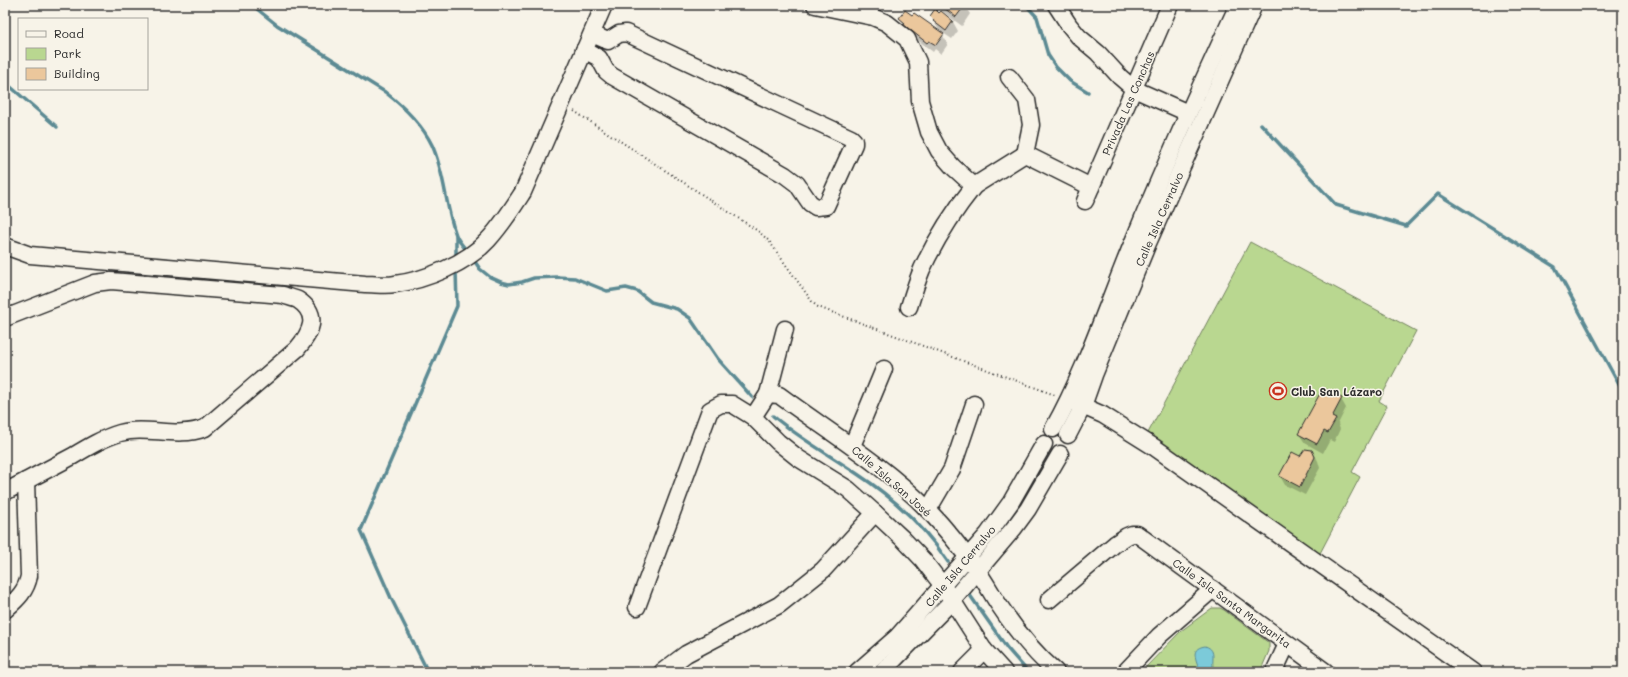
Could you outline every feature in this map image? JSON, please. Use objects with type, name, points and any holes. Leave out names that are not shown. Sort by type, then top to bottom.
[{"type":"street","points":[[5,246],[30,254],[365,284],[395,284],[434,275],[460,262],[487,241],[504,220],[523,192],[604,5]]},
{"type":"street","points":[[815,5],[853,9],[887,23],[907,39],[918,62],[920,101],[929,132],[939,151],[952,167],[974,186]]},
{"type":"street","points":[[1056,5],[1079,37],[1098,53],[1120,77],[1134,88],[1188,114]]},
{"type":"street","name":"Privada Las Conchas","points":[[1025,154],[1088,194],[1170,5]]},
{"type":"street","name":"Calle Isla Cerralvo","points":[[1076,403],[1135,237],[1188,114],[1238,5]]},
{"type":"street","name":"Calle Isla Cerralvo","points":[[1060,432],[1076,403],[1254,5]]},
{"type":"street","points":[[584,50],[599,58],[606,71],[612,76],[785,175],[797,184],[810,203],[816,207],[826,206],[854,144],[851,138],[626,33],[619,34],[608,41],[592,34]]},
{"type":"street","points":[[909,307],[922,270],[957,207],[974,186],[1025,154],[1031,125],[1027,100],[1009,77]]},
{"type":"street","points":[[5,318],[95,283],[111,281],[283,295],[298,300],[308,310],[312,327],[297,349],[205,428],[195,432],[185,433],[143,431],[121,433],[98,442],[5,492]]},
{"type":"street","points":[[752,417],[768,394],[785,329]]},
{"type":"street","points":[[852,446],[884,369]]},
{"type":"street","name":"Calle Isla San José","points":[[768,394],[779,395],[852,446],[928,510],[968,557],[999,606],[1020,633],[1043,661],[1056,672]]},
{"type":"street","points":[[1076,403],[1109,418],[1154,447],[1473,672]]},
{"type":"street","points":[[637,607],[710,410],[721,404],[732,404],[752,417],[778,442],[798,458],[848,489],[918,555],[943,586],[984,650],[1004,672]]},
{"type":"street","points":[[928,510],[952,469],[974,404]]},
{"type":"street","points":[[1060,432],[1069,441],[1068,446],[1065,451],[1060,454],[1054,454],[1046,449],[1044,444],[1046,434],[1060,432]]},
{"type":"street","name":"Calle Isla Cerralvo","points":[[856,672],[897,637],[988,534],[1011,502],[1044,444]]},
{"type":"street","name":"Calle Isla Cerralvo","points":[[882,672],[952,601],[1014,528],[1028,509],[1060,454]]},
{"type":"street","points":[[5,610],[24,592],[27,584],[26,481]]},
{"type":"street","points":[[662,672],[686,654],[779,605],[823,570],[875,513]]},
{"type":"street","name":"Calle Isla Santa Margarita","points":[[1049,600],[1115,544],[1127,536],[1137,534],[1326,672]]},
{"type":"street","points":[[1124,672],[1159,636],[1213,589]]},
{"type":"street","points":[[1274,672],[1287,644]]},
{"type":"street","points":[[962,672],[984,650]]},
{"type":"path","points":[[562,103],[758,231],[769,241],[813,303],[818,307],[1076,403]]},
{"type":"green space","name":"Club San Lázaro","points":[[1250,242],[1416,331],[1379,401],[1387,406],[1352,472],[1360,477],[1318,557],[1148,433]]},
{"type":"green space","points":[[1212,608],[1220,608],[1224,610],[1269,643],[1269,651],[1260,672],[1141,672],[1181,631]]},
{"type":"water","points":[[1205,646],[1212,650],[1213,668],[1215,672],[1199,672],[1195,653],[1196,650]]},
{"type":"building","points":[[940,5],[965,5],[956,17]]},
{"type":"building","points":[[935,9],[939,13],[941,11],[953,21],[946,31],[933,21],[934,20],[930,16]]},
{"type":"building","points":[[905,10],[912,15],[914,13],[944,34],[936,45],[929,41],[927,43],[904,25],[905,23],[899,18]]},
{"type":"building","points":[[1323,388],[1342,398],[1332,417],[1336,419],[1328,433],[1324,431],[1317,444],[1298,434]]},
{"type":"building","points":[[1305,449],[1312,450],[1315,457],[1300,487],[1279,476],[1292,452],[1300,456]]},
{"type":"waterway","points":[[252,5],[277,25],[385,92],[406,110],[418,123],[432,145],[440,167],[452,224],[458,239],[468,252]]},
{"type":"waterway","points":[[1026,5],[1037,17],[1048,55],[1056,67],[1070,81],[1088,92]]},
{"type":"waterway","points":[[5,82],[57,127]]},
{"type":"waterway","points":[[1261,124],[1336,205],[1406,226],[1438,194],[1555,267],[1623,392]]},
{"type":"waterway","points":[[456,236],[456,258]]},
{"type":"waterway","points":[[473,259],[480,269],[490,277],[509,284],[534,278],[575,278],[607,291],[626,288],[637,291],[651,302],[677,309],[690,318],[718,359],[752,397]]},
{"type":"waterway","points":[[428,672],[391,598],[361,530],[457,306],[456,270]]},
{"type":"waterway","points":[[773,416],[803,439],[869,482],[894,502],[929,537],[948,562]]},
{"type":"waterway","points":[[967,591],[1007,648],[1028,672]]},
{"type":"place","name":"Club San Lázaro","points":[[1278,391]]}]
